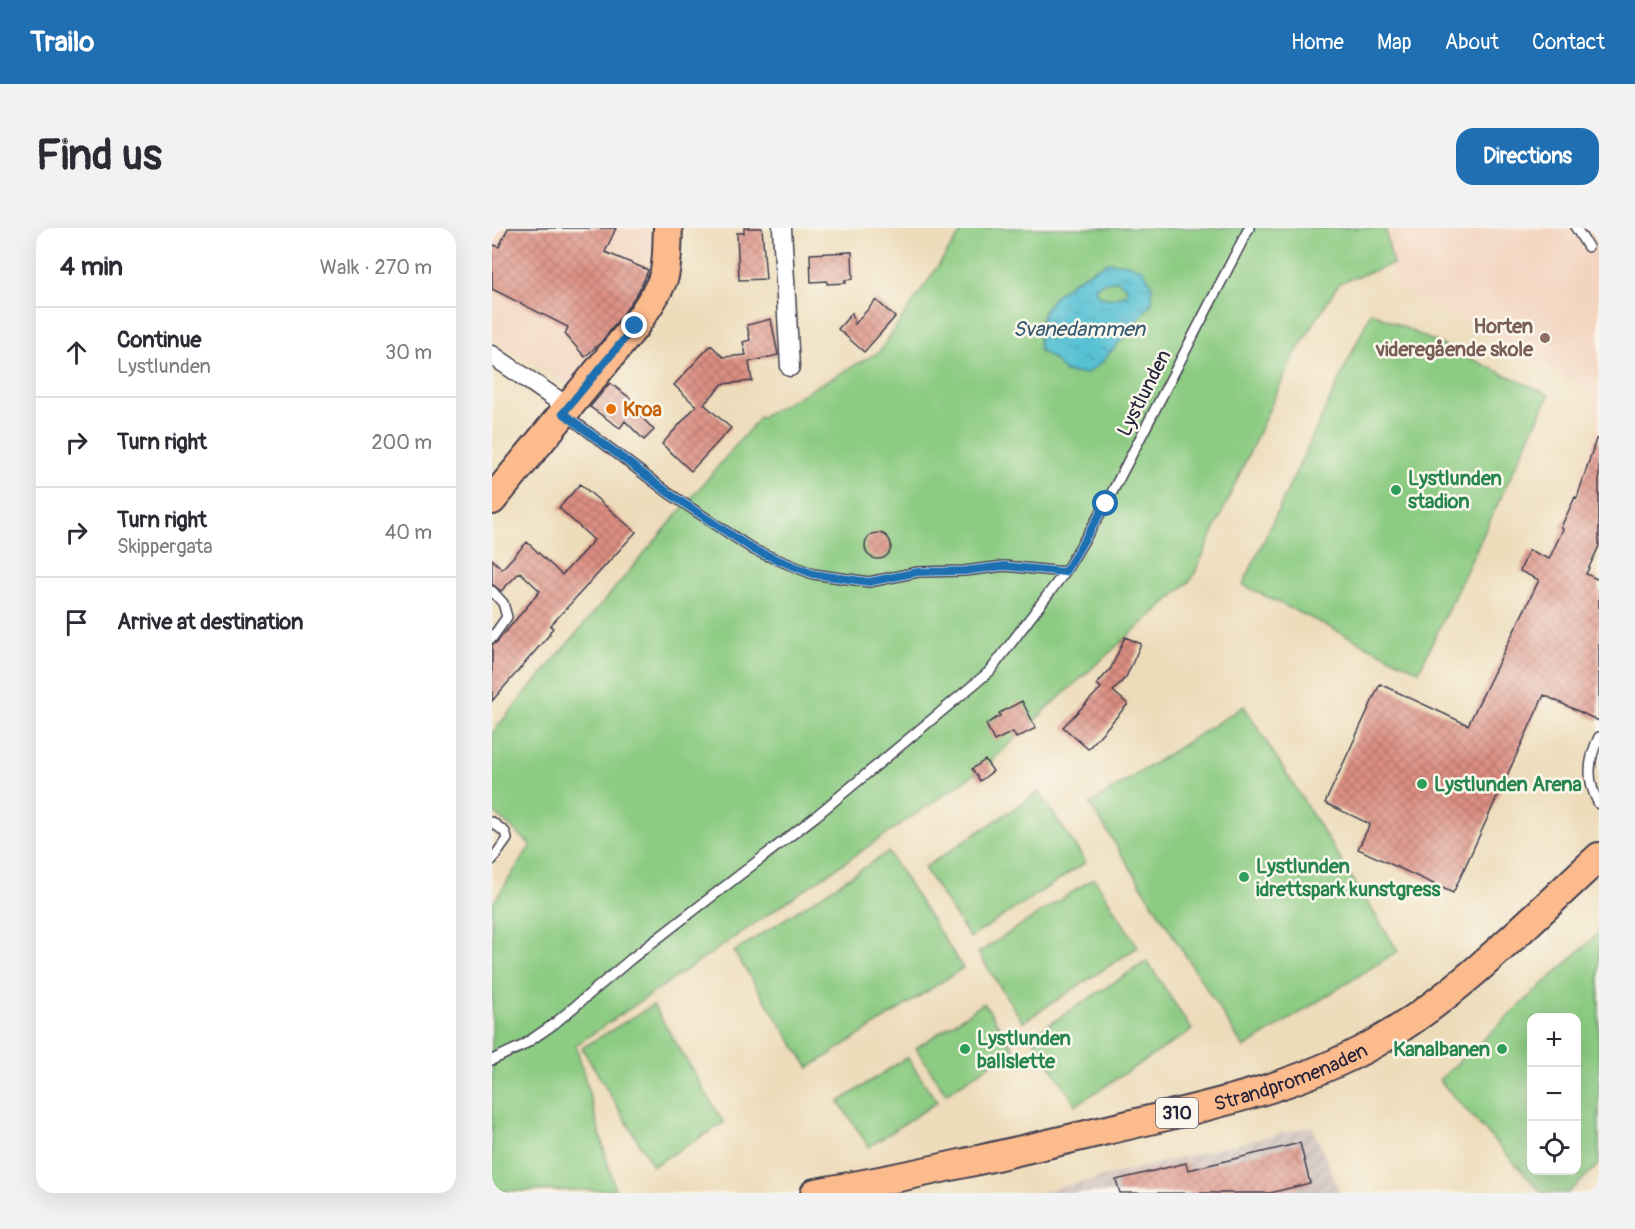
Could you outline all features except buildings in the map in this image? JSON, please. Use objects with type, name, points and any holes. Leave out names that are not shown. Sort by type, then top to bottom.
[{"type":"main road","points":[[492,500],[635,326],[663,277],[667,258],[668,228]]},
{"type":"main road","name":"Strandpromenaden","points":[[814,1193],[912,1174],[1227,1101],[1306,1076],[1362,1050],[1430,1008],[1599,857]]},
{"type":"street","points":[[782,228],[790,367]]},
{"type":"street","points":[[492,355],[566,410]]},
{"type":"lane","name":"Lystlunden","points":[[492,1060],[522,1046],[554,1024],[631,959],[824,809],[990,671],[1065,572],[1106,504],[1249,228]]},
{"type":"lane","points":[[1576,228],[1588,247]]},
{"type":"lane","points":[[566,410],[670,494],[754,550],[813,574],[869,582],[918,572],[964,571],[1004,566],[1065,572]]},
{"type":"lane","points":[[492,591],[503,603],[507,617],[492,638]]},
{"type":"lane","points":[[1599,737],[1590,762],[1589,780],[1592,792],[1599,804]]},
{"type":"lane","points":[[492,822],[505,832],[507,839],[492,860]]},
{"type":"shaded area","points":[[497,228],[655,228],[653,272],[569,385],[492,339],[492,238]]},
{"type":"shaded area","name":"Horten videregående skole","points":[[1385,228],[1599,228],[1599,502],[1574,492],[1598,423],[1591,390],[1393,285],[1393,264]]},
{"type":"shaded area","points":[[1312,1126],[1340,1193],[1036,1193]]},
{"type":"green space","points":[[964,228],[1385,228],[1393,264],[1339,283],[1293,357],[1192,579],[985,767],[576,1045],[615,1190],[492,1191],[492,905],[531,845],[492,811],[492,733],[759,418],[879,352]]},
{"type":"green space","name":"Lystlunden stadion","points":[[1371,312],[1549,395],[1419,671],[1243,585]]},
{"type":"green space","name":"Lystlunden idrettspark kunstgress","points":[[1244,706],[1398,951],[1244,1048],[1090,804]]},
{"type":"green space","points":[[1039,792],[1086,862],[970,938],[924,868]]},
{"type":"green space","points":[[888,852],[963,968],[809,1068],[734,952]]},
{"type":"green space","points":[[1094,878],[1138,947],[1023,1022],[978,953]]},
{"type":"green space","name":"Kanalbanen","points":[[1599,933],[1599,1164],[1568,1193],[1542,1193],[1439,1080]]},
{"type":"green space","points":[[1147,961],[1192,1030],[1076,1105],[1031,1036]]},
{"type":"green space","name":"Lystlunden ballslette","points":[[984,1003],[1014,1049],[946,1094],[916,1048]]},
{"type":"green space","points":[[653,1005],[724,1123],[653,1166],[582,1048]]},
{"type":"green space","points":[[907,1057],[937,1102],[869,1147],[839,1102]]},
{"type":"water","name":"Svanedammen","points":[[1108,262],[1127,264],[1142,269],[1152,285],[1152,302],[1102,362],[1086,374],[1065,372],[1052,358],[1039,350],[1042,318],[1046,308],[1058,293]],"holes":[[[1117,280],[1127,287],[1127,294],[1110,299],[1098,296],[1095,288],[1101,283]]]},
{"type":"place","name":"Horten videregående skole","points":[[1545,338]]},
{"type":"place","name":"Kroa","points":[[611,409]]},
{"type":"place","name":"Lystlunden stadion","points":[[1396,490]]},
{"type":"place","name":"Lystlunden Arena","points":[[1422,784]]},
{"type":"place","name":"Lystlunden idrettspark kunstgress","points":[[1244,877]]},
{"type":"place","name":"Lystlunden ballslette","points":[[965,1049]]},
{"type":"place","name":"Kanalbanen","points":[[1502,1049]]},
{"type":"route","points":[[635,326],[563,413],[670,494],[754,550],[813,574],[869,582],[918,572],[964,571],[1004,566],[1065,572],[1106,504]]}]
